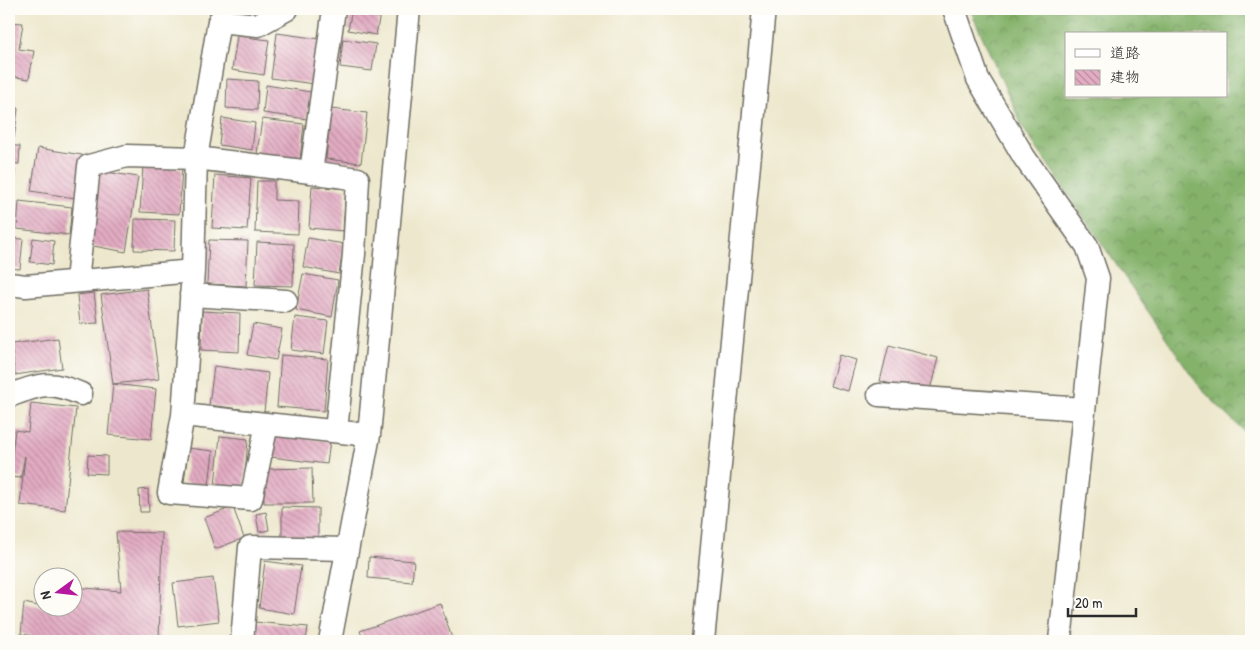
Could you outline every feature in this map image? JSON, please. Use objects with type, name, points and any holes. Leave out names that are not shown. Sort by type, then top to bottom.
[{"type":"street","points":[[267,424],[250,499],[169,493],[183,415],[193,270],[196,158],[219,21],[258,25],[287,9]]},
{"type":"street","points":[[311,172],[334,9]]},
{"type":"street","points":[[330,641],[369,435],[409,9]]},
{"type":"street","points":[[703,641],[764,9]]},
{"type":"street","points":[[954,9],[978,79],[1024,157],[1087,246],[1098,278],[1060,641]]},
{"type":"street","points":[[77,281],[89,166],[128,156],[196,158],[358,179],[354,254],[336,431]]},
{"type":"street","points":[[9,284],[26,286],[193,270]]},
{"type":"street","points":[[191,295],[286,301]]},
{"type":"street","points":[[9,396],[41,384],[66,388],[81,394]]},
{"type":"street","points":[[879,395],[1084,409]]},
{"type":"street","points":[[183,415],[369,435]]},
{"type":"street","points":[[242,641],[250,547],[347,550]]},
{"type":"green space","points":[[970,9],[1251,9],[1251,438],[1201,389],[1023,128]]},
{"type":"building","points":[[352,9],[381,9],[376,35],[348,30]]},
{"type":"building","points":[[9,22],[23,23],[19,49],[34,51],[29,79],[9,76]]},
{"type":"building","points":[[277,33],[320,39],[314,84],[271,78]]},
{"type":"building","points":[[237,36],[269,40],[264,75],[232,70]]},
{"type":"building","points":[[343,39],[376,44],[372,71],[340,67]]},
{"type":"building","points":[[227,79],[258,81],[257,110],[226,108]]},
{"type":"building","points":[[266,85],[311,92],[307,119],[263,113]]},
{"type":"building","points":[[9,99],[18,109],[14,138],[9,137]]},
{"type":"building","points":[[331,109],[367,113],[361,163],[326,159]]},
{"type":"building","points":[[222,118],[255,123],[252,150],[219,145]]},
{"type":"building","points":[[262,119],[304,124],[300,159],[257,154]]},
{"type":"building","points":[[9,146],[20,146],[19,164],[9,163]]},
{"type":"building","points":[[38,148],[82,155],[75,198],[31,191]]},
{"type":"building","points":[[143,166],[182,169],[179,214],[140,212]]},
{"type":"building","points":[[9,169],[15,170],[13,202],[9,201]]},
{"type":"building","points":[[99,171],[138,177],[126,252],[88,245]]},
{"type":"building","points":[[215,175],[251,178],[247,230],[212,228]]},
{"type":"building","points":[[257,181],[274,181],[274,200],[299,201],[298,234],[255,232]]},
{"type":"building","points":[[312,186],[346,189],[343,231],[309,228]]},
{"type":"building","points":[[19,201],[72,207],[69,235],[17,229]]},
{"type":"building","points":[[135,219],[175,220],[174,251],[134,250]]},
{"type":"building","points":[[9,238],[23,239],[20,269],[9,268]]},
{"type":"building","points":[[33,238],[54,241],[52,265],[30,262]]},
{"type":"building","points":[[308,238],[344,244],[339,274],[303,267]]},
{"type":"building","points":[[209,240],[248,241],[246,286],[207,284]]},
{"type":"building","points":[[257,242],[294,244],[293,286],[255,285]]},
{"type":"building","points":[[303,274],[338,280],[332,317],[296,310]]},
{"type":"building","points":[[147,289],[159,379],[113,384],[101,295]]},
{"type":"building","points":[[94,293],[98,323],[80,324],[77,295]]},
{"type":"building","points":[[202,311],[240,313],[239,352],[201,350]]},
{"type":"building","points":[[295,317],[328,321],[324,354],[291,350]]},
{"type":"building","points":[[253,324],[282,329],[276,360],[247,355]]},
{"type":"building","points":[[58,338],[62,368],[15,375],[11,344]]},
{"type":"building","points":[[889,345],[938,358],[929,394],[880,381]]},
{"type":"building","points":[[281,355],[328,359],[324,411],[277,407]]},
{"type":"building","points":[[839,355],[856,360],[848,391],[830,386]]},
{"type":"building","points":[[214,366],[268,373],[264,412],[209,405]]},
{"type":"building","points":[[113,384],[156,389],[151,439],[108,435]]},
{"type":"building","points":[[31,403],[76,408],[65,510],[20,505],[25,456],[21,478],[9,477],[15,430],[28,432]]},
{"type":"building","points":[[274,434],[330,441],[327,464],[271,457]]},
{"type":"building","points":[[220,436],[248,439],[244,488],[215,485]]},
{"type":"building","points":[[188,448],[213,451],[209,486],[184,483]]},
{"type":"building","points":[[88,455],[107,456],[107,474],[87,473]]},
{"type":"building","points":[[312,468],[313,503],[264,503],[263,469]]},
{"type":"building","points":[[148,489],[149,512],[140,512],[139,490]]},
{"type":"building","points":[[233,507],[244,538],[215,549],[204,518]]},
{"type":"building","points":[[282,507],[318,508],[318,543],[282,542]]},
{"type":"building","points":[[266,512],[269,530],[259,532],[256,514]]},
{"type":"building","points":[[116,532],[162,533],[159,641],[65,641],[21,634],[24,603],[32,605],[32,618],[82,618],[82,588],[121,591]]},
{"type":"building","points":[[369,557],[414,561],[412,582],[368,578]]},
{"type":"building","points":[[265,561],[301,566],[294,614],[259,608]]},
{"type":"building","points":[[213,578],[219,621],[178,626],[173,583]]},
{"type":"building","points":[[440,603],[453,641],[364,641],[360,631]]},
{"type":"building","points":[[255,622],[308,627],[306,641],[253,641]]}]
